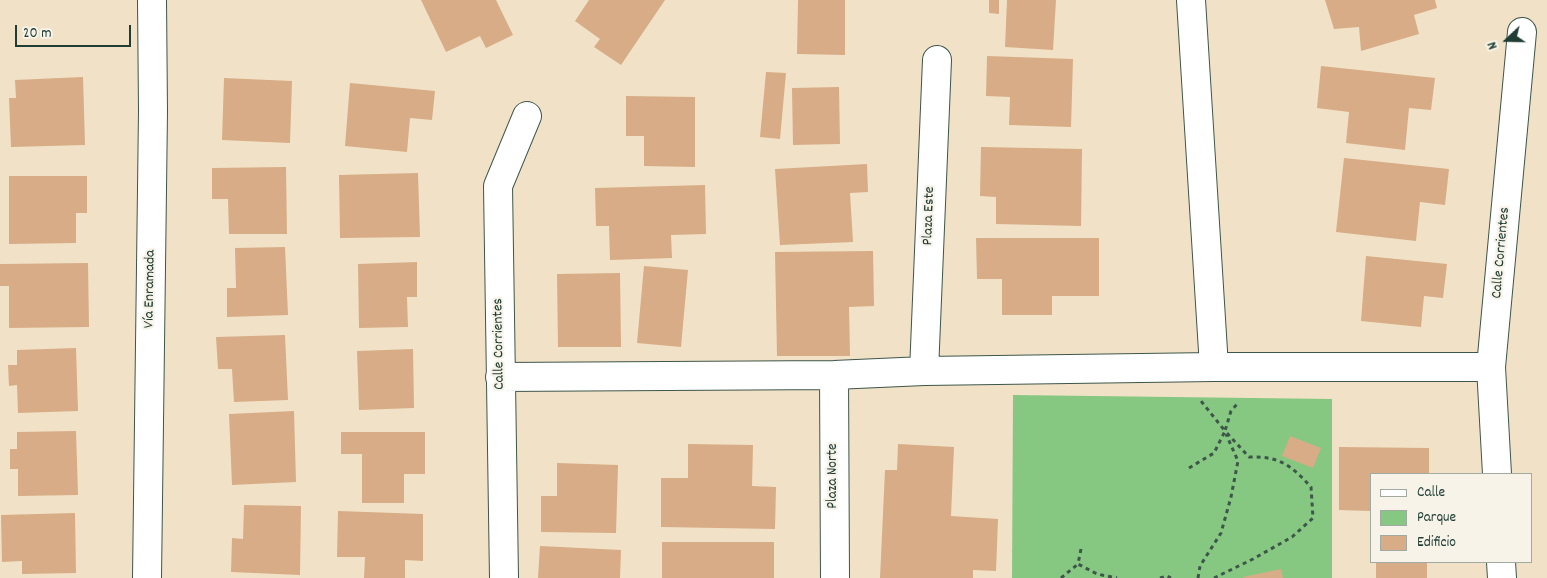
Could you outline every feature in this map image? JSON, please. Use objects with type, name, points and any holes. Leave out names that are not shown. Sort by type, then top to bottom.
[{"type":"street","name":"Vía Enramada","points":[[147,578],[153,111],[152,0]]},
{"type":"street","points":[[1192,0],[1214,367]]},
{"type":"street","name":"Calle Corrientes","points":[[1497,473],[1491,367],[1522,32]]},
{"type":"street","name":"Plaza Este","points":[[924,371],[937,60]]},
{"type":"street","name":"Calle Corrientes","points":[[504,578],[498,186],[527,116]]},
{"type":"street","points":[[500,377],[834,375],[924,371],[1214,367],[1491,367]]},
{"type":"street","name":"Plaza Norte","points":[[834,375],[835,578]]},
{"type":"street","points":[[1501,563],[1502,578]]},
{"type":"path","points":[[1189,468],[1214,453],[1225,432],[1231,411],[1272,367]]},
{"type":"path","points":[[1174,368],[1225,432],[1249,457],[1267,456],[1294,468],[1311,486],[1313,518],[1292,537],[1214,578]]},
{"type":"path","points":[[1198,578],[1200,566],[1222,533],[1238,461],[1225,432]]},
{"type":"path","points":[[1061,578],[1078,564],[1081,549]]},
{"type":"path","points":[[1078,564],[1097,574],[1117,578]]},
{"type":"path","points":[[1160,578],[1167,576],[1171,578]]},
{"type":"green space","points":[[1013,395],[1332,399],[1332,578],[1012,578]]},
{"type":"building","points":[[421,0],[496,0],[513,35],[486,48],[480,36],[446,52]]},
{"type":"building","points":[[589,0],[665,0],[621,65],[594,47],[600,39],[575,21]]},
{"type":"building","points":[[798,0],[845,0],[845,55],[797,54]]},
{"type":"building","points":[[989,0],[999,0],[999,14],[989,13]]},
{"type":"building","points":[[1007,0],[1056,0],[1053,50],[1005,47]]},
{"type":"building","points":[[1325,0],[1435,0],[1437,8],[1414,15],[1419,34],[1361,51],[1359,27],[1334,29]]},
{"type":"building","points":[[987,56],[1073,59],[1071,127],[1009,125],[1010,97],[986,96]]},
{"type":"building","points":[[1321,66],[1435,78],[1431,110],[1409,108],[1405,150],[1346,143],[1349,112],[1317,108]]},
{"type":"building","points":[[766,72],[786,73],[780,139],[760,137]]},
{"type":"building","points":[[83,77],[85,145],[11,147],[9,98],[16,98],[15,80]]},
{"type":"building","points":[[224,78],[292,81],[290,143],[222,140]]},
{"type":"building","points":[[350,83],[435,91],[432,120],[410,118],[407,152],[345,146]]},
{"type":"building","points":[[839,87],[840,144],[793,145],[792,88]]},
{"type":"building","points":[[626,96],[695,97],[695,167],[644,166],[644,136],[626,136]]},
{"type":"building","points":[[981,147],[1082,149],[1081,226],[996,224],[996,197],[980,196]]},
{"type":"building","points":[[1344,158],[1449,169],[1445,205],[1420,202],[1416,241],[1336,232]]},
{"type":"building","points":[[867,164],[868,192],[850,193],[853,242],[780,245],[775,169]]},
{"type":"building","points":[[286,167],[287,234],[229,234],[228,199],[212,199],[212,168]]},
{"type":"building","points":[[418,173],[420,237],[340,238],[339,175]]},
{"type":"building","points":[[9,176],[87,176],[87,213],[76,213],[76,243],[9,244]]},
{"type":"building","points":[[705,185],[706,234],[671,235],[672,258],[610,260],[609,226],[596,226],[595,188]]},
{"type":"building","points":[[976,238],[1099,238],[1099,296],[1052,296],[1052,315],[1002,315],[1002,279],[977,279]]},
{"type":"building","points":[[285,247],[288,315],[227,317],[227,288],[236,288],[235,248]]},
{"type":"building","points":[[873,251],[874,306],[849,307],[850,356],[777,356],[775,252]]},
{"type":"building","points":[[1366,256],[1447,264],[1443,298],[1424,296],[1421,327],[1361,321]]},
{"type":"building","points":[[417,262],[417,297],[407,297],[408,327],[359,328],[358,264]]},
{"type":"building","points":[[88,263],[89,327],[9,328],[9,286],[0,286],[0,264]]},
{"type":"building","points":[[644,266],[688,270],[681,347],[637,343]]},
{"type":"building","points":[[620,273],[621,347],[558,347],[557,274]]},
{"type":"building","points":[[285,335],[288,400],[234,402],[232,369],[218,369],[216,337]]},
{"type":"building","points":[[76,348],[78,411],[18,413],[17,385],[9,386],[8,365],[17,365],[17,350]]},
{"type":"building","points":[[413,349],[414,408],[359,410],[357,351]]},
{"type":"building","points":[[294,411],[296,482],[232,485],[229,414]]},
{"type":"building","points":[[76,431],[78,495],[18,496],[18,469],[10,469],[10,449],[17,449],[17,432]]},
{"type":"building","points":[[341,432],[425,432],[425,474],[404,474],[404,503],[362,503],[362,454],[341,454]]},
{"type":"building","points":[[1290,436],[1321,448],[1313,468],[1282,456]]},
{"type":"building","points":[[688,444],[753,445],[752,486],[776,487],[775,529],[661,527],[661,478],[688,478]]},
{"type":"building","points":[[898,444],[954,447],[951,516],[998,519],[996,571],[973,570],[973,578],[880,578],[885,470],[897,470]]},
{"type":"building","points":[[1339,447],[1429,448],[1429,473],[1370,473],[1370,511],[1339,510]]},
{"type":"building","points":[[557,463],[618,465],[616,533],[541,532],[541,496],[557,496]]},
{"type":"building","points":[[244,505],[301,506],[300,575],[231,572],[232,538],[243,539]]},
{"type":"building","points":[[338,511],[423,514],[423,561],[405,560],[405,578],[364,578],[365,557],[337,557]]},
{"type":"building","points":[[75,513],[76,573],[22,574],[22,561],[2,562],[1,515]]},
{"type":"building","points":[[662,542],[774,542],[774,578],[662,578]]},
{"type":"building","points":[[540,546],[621,550],[620,578],[538,578]]},
{"type":"building","points":[[1376,563],[1427,563],[1427,578],[1376,578]]},
{"type":"building","points":[[1281,569],[1283,578],[1243,578],[1243,577]]}]
